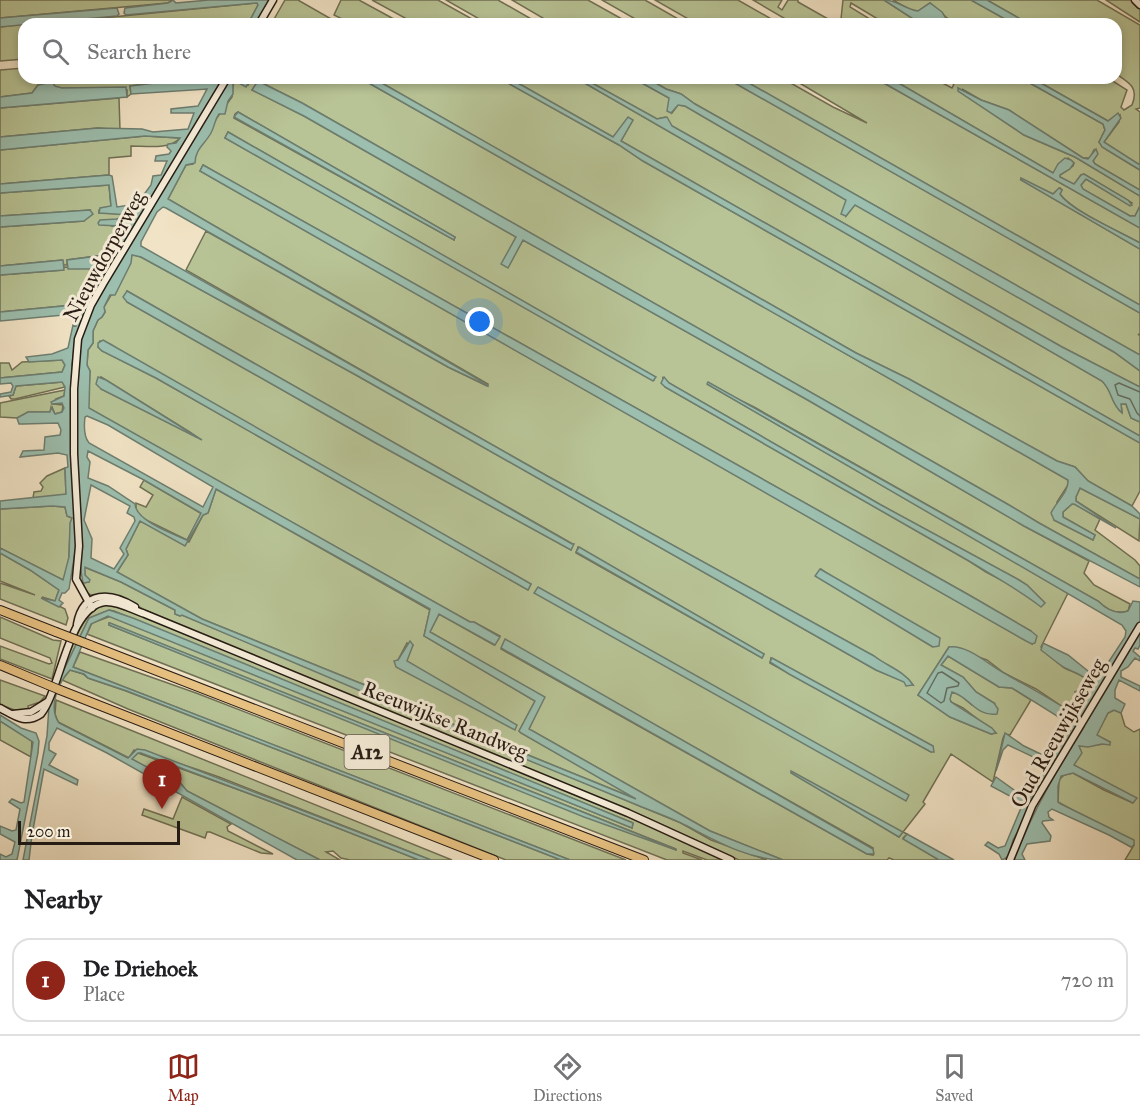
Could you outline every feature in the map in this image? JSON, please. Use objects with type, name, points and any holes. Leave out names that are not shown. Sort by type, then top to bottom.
[{"type":"highway","name":"A12","points":[[0,610],[644,860]]},
{"type":"highway","name":"A12","points":[[0,666],[224,752],[494,860]]},
{"type":"street","points":[[262,18],[273,0]]},
{"type":"street","points":[[1135,0],[1140,5]]},
{"type":"street","name":"Nieuwdorperweg","points":[[90,605],[76,579],[79,546],[74,454],[78,339],[91,305],[223,84]]},
{"type":"street","name":"Reeuwijkse Randweg","points":[[90,605],[108,602],[146,614],[634,815],[730,860]]},
{"type":"street","points":[[0,708],[12,714],[31,712],[48,701],[76,630],[90,605]]},
{"type":"street","name":"Oud Reeuwijkseweg","points":[[1010,860],[1032,807],[1140,626]]},
{"type":"shaded area","points":[[0,0],[173,0],[168,3],[0,18]]},
{"type":"shaded area","points":[[285,0],[298,0],[330,18],[275,18]]},
{"type":"shaded area","points":[[341,0],[359,0],[392,18],[340,18],[334,15]]},
{"type":"shaded area","points":[[372,0],[438,0],[470,18],[405,18]]},
{"type":"shaded area","points":[[446,0],[498,0],[530,18],[478,18]]},
{"type":"shaded area","points":[[512,0],[588,0],[620,18],[543,18]]},
{"type":"shaded area","points":[[602,0],[645,0],[676,18],[634,18]]},
{"type":"shaded area","points":[[655,0],[738,0],[770,18],[686,18]]},
{"type":"shaded area","points":[[753,0],[782,0],[778,7],[782,10],[788,0],[798,0],[826,18],[784,18]]},
{"type":"shaded area","points":[[843,0],[884,0],[912,18],[876,18],[851,3],[850,7],[868,18],[841,18]]},
{"type":"shaded area","points":[[893,0],[971,0],[1003,18],[947,18],[930,3],[918,11],[912,11]]},
{"type":"shaded area","points":[[987,0],[1097,0],[1140,25],[1140,108],[1136,109],[1140,112],[1140,165],[1110,148],[1104,142],[1119,122],[1120,115],[1108,121],[1043,84],[1118,84],[1127,90],[1121,107],[1124,110],[1132,105],[1134,90],[1122,78],[1122,18],[1018,18]]},
{"type":"shaded area","points":[[1106,0],[1138,0],[1140,2],[1140,22]]},
{"type":"shaded area","points":[[257,3],[258,5],[251,18],[102,18]]},
{"type":"shaded area","points":[[18,25],[18,60],[0,61],[0,27]]},
{"type":"shaded area","points":[[18,68],[18,84],[147,84],[130,86],[131,94],[127,97],[127,90],[38,85],[32,93],[0,97],[0,70]]},
{"type":"shaded area","points":[[233,84],[256,84],[252,90],[304,116],[516,237],[502,264],[508,267],[523,240],[1089,561],[1084,573],[1094,585],[1130,604],[1128,611],[1116,612],[1108,609],[1098,601],[754,407],[707,384],[1068,593],[1041,647],[1063,667],[1087,680],[1090,689],[1088,695],[1079,690],[1075,692],[1080,700],[1076,707],[1066,709],[1036,689],[1004,673],[987,660],[949,647],[918,695],[950,717],[991,734],[996,733],[963,708],[951,702],[951,691],[959,694],[972,705],[994,703],[976,692],[963,677],[941,665],[948,656],[999,687],[1012,688],[1031,700],[1010,735],[1005,734],[1003,738],[993,782],[951,754],[923,802],[925,804],[903,832],[907,834],[903,838],[939,860],[889,858],[887,860],[783,860],[710,831],[529,729],[544,697],[430,632],[439,614],[494,645],[500,636],[470,622],[88,408],[90,371],[87,365],[88,350],[93,343],[93,331],[105,312],[104,307],[111,295],[115,294],[132,254],[356,375],[876,670],[913,685],[905,676],[874,656],[549,477],[186,270],[206,231],[448,367],[487,386],[488,384],[168,199],[186,165],[193,164],[194,156],[232,97]],"holes":[[[238,112],[455,237],[454,240],[234,118]],[[228,132],[655,377],[654,380],[225,138]],[[203,165],[969,595],[1031,631],[1032,644],[200,171]],[[127,291],[573,544],[571,550],[127,302]],[[100,341],[110,344],[531,584],[528,590],[156,378],[98,347]],[[101,377],[197,437],[101,389]],[[663,378],[881,505],[1019,580],[1045,603],[986,572],[665,387]],[[578,547],[764,654],[762,658],[576,553]],[[821,569],[933,647],[816,576]],[[505,640],[873,848],[873,855],[867,854],[501,649]],[[771,658],[933,746],[931,752],[770,663]],[[791,772],[902,833],[899,837]]]},
{"type":"shaded area","points":[[264,84],[371,84],[1068,480],[1068,485],[1057,502],[1054,520],[1093,540],[1095,535],[1063,517],[1063,512],[1075,504],[1100,519],[1095,530],[1135,560],[1140,566],[1140,579],[1039,523],[302,103]]},
{"type":"shaded area","points":[[384,84],[510,84],[1140,443],[1140,491],[1132,506],[1088,481],[1075,467],[1057,461],[909,379],[856,353]]},
{"type":"shaded area","points":[[520,84],[586,84],[1102,381],[1118,408],[1122,412],[1121,404],[1126,404],[1131,418],[1140,422],[1140,436],[621,141],[633,120],[613,137]]},
{"type":"shaded area","points":[[594,84],[644,84],[669,98],[672,113],[678,105],[685,106],[846,200],[846,216],[855,204],[1114,352],[1140,371],[1140,387],[1062,347],[672,126],[665,117],[657,119]]},
{"type":"shaded area","points":[[657,84],[737,84],[1140,313],[1140,335],[1138,334],[1140,336],[1140,355],[681,94]]},
{"type":"shaded area","points":[[751,84],[793,84],[867,123],[801,84],[886,84],[1140,228],[1140,243],[1097,221],[1066,201],[1060,194],[1062,190],[1060,188],[1053,194],[1020,179],[1140,249],[1140,305]]},
{"type":"shaded area","points":[[900,84],[944,84],[952,88],[954,84],[1032,84],[1103,124],[1105,130],[1099,142],[1107,150],[1140,170],[1140,190],[1095,164],[1094,150],[1090,158],[1083,158],[1009,110],[981,100],[962,89],[1024,135],[1075,157],[1140,196],[1140,206],[1135,216],[1130,216],[1082,189],[1081,185],[1086,179],[1130,205],[1132,203],[1084,174],[1074,185],[1060,177],[1073,166],[1074,163],[1068,158],[1053,173]]},
{"type":"shaded area","points":[[119,98],[120,130],[98,128],[0,137],[0,108]]},
{"type":"shaded area","points":[[145,136],[180,138],[164,146],[131,146],[131,156],[109,158],[109,175],[0,184],[0,150]]},
{"type":"shaded area","points":[[109,185],[111,207],[99,210],[99,213],[130,214],[130,216],[117,219],[112,226],[121,228],[116,234],[110,256],[67,260],[67,265],[64,265],[62,260],[0,266],[0,227],[84,221],[90,210],[0,216],[0,193]]},
{"type":"shaded area","points":[[64,267],[101,269],[84,304],[0,312],[0,275],[63,270]]},
{"type":"shaded area","points":[[62,360],[65,365],[62,372],[0,378],[0,363],[9,363],[12,370],[22,362]]},
{"type":"shaded area","points":[[63,382],[65,387],[15,399],[9,396],[13,395],[16,386]]},
{"type":"shaded area","points":[[65,390],[64,396],[56,399],[52,404],[63,405],[62,412],[55,414],[52,407],[50,412],[28,412],[17,418],[0,417],[0,403]]},
{"type":"shaded area","points":[[65,468],[66,495],[33,498],[34,492],[41,491],[43,487],[40,483],[47,476]]},
{"type":"shaded area","points":[[144,480],[202,514],[187,540],[142,518],[136,511],[136,503],[146,507],[153,495],[140,487]]},
{"type":"shaded area","points":[[1080,488],[1140,519],[1139,541],[1076,501]]},
{"type":"shaded area","points":[[216,489],[430,610],[424,636],[535,701],[519,731],[521,733],[639,800],[202,619],[117,572],[128,555],[126,549],[140,521],[189,542],[203,515],[208,513]],"holes":[[[407,643],[413,645],[406,661],[516,725],[515,729],[397,667]]]},
{"type":"shaded area","points":[[65,507],[67,516],[72,518],[68,565],[63,580],[0,548],[0,509]]},
{"type":"shaded area","points":[[0,553],[59,590],[55,601],[42,597],[65,609],[68,618],[66,625],[0,599],[0,583],[35,595],[0,581]]},
{"type":"shaded area","points":[[84,567],[121,582],[175,610],[175,614],[681,823],[711,840],[767,860],[739,860],[645,817],[149,612],[116,595],[91,595],[87,593],[83,583],[89,582]]},
{"type":"shaded area","points":[[108,604],[139,615],[622,814],[724,860],[707,860],[683,851],[683,853],[702,860],[667,860],[87,634],[92,623],[111,616],[632,828],[633,823],[114,611],[109,610],[89,618],[59,680],[71,647],[83,624],[99,607]],"holes":[[[109,623],[676,849],[109,625]]]},
{"type":"shaded area","points":[[0,617],[53,640],[61,641],[52,679],[0,659],[0,646],[49,664],[52,663],[50,658],[0,638]]},
{"type":"shaded area","points":[[80,652],[196,693],[626,860],[570,860],[73,667]]},
{"type":"shaded area","points":[[70,670],[561,860],[506,860],[128,709],[62,680]]},
{"type":"shaded area","points":[[0,680],[45,696],[40,702],[28,706],[29,711],[10,709],[0,704]]},
{"type":"shaded area","points":[[56,700],[452,860],[431,860],[219,777],[177,763],[134,750],[129,758],[58,722],[55,714]]},
{"type":"shaded area","points":[[1114,710],[1121,713],[1125,726],[1134,732],[1140,729],[1140,860],[1125,860],[1134,845],[1058,802],[1059,780],[1064,775],[1073,773],[1133,803],[1074,765],[1078,746],[1110,742],[1096,735],[1108,713]]},
{"type":"shaded area","points":[[0,721],[32,740],[31,757],[0,740]]},
{"type":"shaded area","points":[[138,753],[277,804],[419,860],[350,860],[341,858],[333,851],[326,852],[340,860],[320,860],[187,791],[167,773],[163,771],[159,774],[131,759]]},
{"type":"shaded area","points":[[182,797],[231,824],[227,827],[228,831],[273,854],[261,853],[210,832],[207,832],[205,838],[142,815],[144,809],[173,819]]},
{"type":"water","points":[[173,0],[176,3],[209,0],[270,0],[260,18],[251,18],[257,3],[126,15],[124,13],[125,8],[168,3]]},
{"type":"water","points":[[884,0],[893,1],[918,11],[930,3],[946,18],[912,18]]},
{"type":"water","points":[[971,0],[987,0],[1018,18],[1003,18]]},
{"type":"water","points":[[117,8],[119,14],[96,18],[18,18],[18,25],[0,27],[0,18]]},
{"type":"water","points":[[54,84],[62,88],[126,87],[127,97],[0,108],[0,97],[32,93],[38,85]]},
{"type":"water","points":[[219,84],[88,305],[75,341],[72,364],[76,546],[69,589],[62,593],[59,600],[63,603],[59,607],[41,598],[55,601],[59,590],[0,553],[0,548],[63,580],[69,557],[72,518],[67,516],[65,507],[0,509],[0,501],[66,494],[67,455],[58,453],[20,457],[23,451],[44,450],[45,437],[60,435],[61,430],[58,423],[19,424],[17,418],[28,412],[50,412],[51,407],[55,414],[62,412],[64,408],[62,403],[52,404],[51,402],[64,396],[65,387],[62,382],[16,386],[13,395],[0,397],[0,394],[11,392],[13,386],[11,383],[0,384],[0,378],[62,372],[65,365],[62,360],[29,362],[26,357],[52,354],[68,348],[73,325],[76,326],[77,323],[74,321],[76,316],[74,314],[0,321],[0,312],[84,304],[101,269],[68,269],[67,260],[110,256],[111,254],[107,251],[121,228],[98,223],[100,220],[117,219],[130,215],[99,213],[100,208],[111,206],[109,185],[0,193],[0,184],[109,175],[112,176],[117,207],[137,204],[151,185],[153,176],[161,175],[167,161],[155,161],[156,156],[169,154],[171,151],[167,147],[168,144],[176,143],[180,138],[145,136],[0,150],[0,137],[98,128],[142,129],[153,132],[188,129],[194,113],[171,113],[171,109],[198,106],[207,89],[131,94],[130,86]]},
{"type":"water","points":[[225,84],[233,84],[233,94],[228,101],[225,114],[219,114],[211,133],[197,154],[195,163],[186,165],[168,199],[488,386],[448,367],[166,208],[163,207],[157,212],[141,246],[549,477],[874,656],[900,672],[913,685],[906,686],[904,682],[876,670],[356,375],[141,257],[132,255],[131,263],[115,295],[110,295],[104,307],[105,312],[93,331],[93,343],[88,350],[87,365],[90,371],[89,408],[500,637],[495,645],[439,614],[430,632],[545,697],[529,729],[710,831],[783,860],[756,856],[730,848],[681,823],[175,614],[175,610],[121,582],[85,567],[85,575],[90,580],[83,583],[80,566],[82,550],[76,424],[77,356],[86,321],[109,277]],"holes":[[[85,417],[108,425],[213,487],[203,507],[89,443],[85,434]],[[88,451],[201,513],[187,540],[148,521],[137,510],[135,504],[108,486],[88,478],[90,462],[87,457]],[[91,485],[130,506],[127,513],[134,517],[135,521],[120,548],[124,554],[114,569],[91,558],[92,539],[84,520]],[[216,489],[430,609],[424,636],[535,701],[519,731],[521,733],[636,799],[202,619],[117,572],[128,555],[126,549],[140,521],[185,546],[203,515],[208,513]]]},
{"type":"water","points":[[256,84],[264,84],[302,103],[1140,579],[1140,587],[1024,526],[806,399],[523,240],[508,268],[501,264],[516,237],[304,116],[252,90]]},
{"type":"water","points":[[371,84],[384,84],[856,353],[909,379],[1057,461],[1075,467],[1088,481],[1132,506],[1140,514],[1140,519],[1080,488],[1076,501],[1116,528],[1074,504],[1063,512],[1063,517],[1095,535],[1093,540],[1054,520],[1051,513],[1064,493],[1068,480]]},
{"type":"water","points":[[510,84],[520,84],[613,137],[628,117],[633,120],[621,141],[1140,436],[1140,443],[643,161],[619,145]]},
{"type":"water","points":[[586,84],[594,84],[657,119],[667,117],[672,126],[1062,347],[1140,387],[1140,422],[1131,418],[1126,404],[1121,404],[1122,413],[1118,409],[1102,381]]},
{"type":"water","points":[[644,84],[657,84],[681,94],[1140,355],[1140,371],[1114,352],[855,205],[846,216],[841,214],[846,200],[685,106],[678,105],[671,113],[667,111],[669,98]]},
{"type":"water","points":[[737,84],[751,84],[1140,305],[1140,313]]},
{"type":"water","points":[[886,84],[900,84],[1053,173],[1065,158],[1071,160],[1074,163],[1060,177],[1074,184],[1084,174],[1128,200],[1132,205],[1130,206],[1086,179],[1081,185],[1083,189],[1130,216],[1135,216],[1140,206],[1140,228]]},
{"type":"water","points":[[1032,84],[1043,84],[1108,121],[1118,113],[1121,118],[1104,142],[1140,165],[1140,170],[1102,147],[1099,142],[1105,130],[1103,124]]},
{"type":"water","points":[[958,88],[981,100],[1009,110],[1083,158],[1088,159],[1096,149],[1098,154],[1093,161],[1095,164],[1140,190],[1140,196],[1075,157],[1024,135],[958,91]]},
{"type":"water","points":[[238,112],[455,237],[454,240],[234,117]]},
{"type":"water","points":[[228,132],[656,377],[653,381],[225,138]]},
{"type":"water","points":[[203,165],[969,595],[1031,631],[1037,636],[1035,643],[1026,641],[200,171]]},
{"type":"water","points":[[1021,178],[1053,194],[1059,188],[1062,190],[1060,194],[1066,201],[1097,221],[1140,243],[1140,249],[1021,180]]},
{"type":"water","points":[[90,210],[93,214],[84,221],[0,227],[0,216]]},
{"type":"water","points":[[63,260],[64,270],[0,275],[0,266]]},
{"type":"water","points":[[127,291],[574,544],[571,550],[127,302],[123,297]]},
{"type":"water","points":[[103,340],[531,584],[528,590],[156,378],[102,351],[98,343]]},
{"type":"water","points":[[98,377],[202,440],[101,389],[96,384]]},
{"type":"water","points":[[664,377],[669,383],[881,505],[1019,580],[1045,603],[1041,607],[969,561],[665,387],[661,383]]},
{"type":"water","points":[[708,382],[1098,601],[1108,609],[1124,612],[1128,611],[1133,601],[1140,602],[1140,621],[1081,720],[1086,723],[1140,632],[1140,645],[1133,651],[1140,657],[1140,661],[1135,658],[1128,667],[1121,671],[1121,677],[1140,686],[1140,691],[1119,680],[1115,698],[1125,704],[1121,713],[1114,710],[1108,713],[1097,735],[1110,742],[1110,745],[1079,746],[1082,753],[1074,765],[1137,798],[1133,803],[1073,773],[1061,776],[1058,786],[1058,802],[1134,840],[1134,845],[1131,847],[1052,809],[1048,812],[1049,817],[1053,820],[1042,823],[1051,836],[1050,841],[1027,844],[1022,854],[1025,860],[1014,860],[1046,792],[1084,727],[1079,723],[1013,840],[1008,857],[1002,860],[999,854],[985,845],[988,842],[998,848],[1005,846],[1023,803],[991,786],[996,777],[1017,792],[1028,794],[1032,787],[1027,778],[1038,781],[1046,763],[1008,745],[1003,750],[996,771],[1005,733],[1024,746],[1051,759],[1054,753],[1052,744],[1059,746],[1070,724],[1012,688],[999,687],[948,656],[941,665],[963,677],[976,692],[994,703],[998,709],[997,714],[984,713],[952,692],[951,702],[992,728],[996,733],[991,734],[950,717],[918,695],[949,647],[956,647],[978,656],[1066,709],[1073,708],[1080,700],[1075,692],[1079,690],[1088,695],[1090,693],[1089,683],[1083,676],[1065,668],[1041,650],[1043,643],[1068,655],[1088,671],[1104,669],[1125,637],[1126,631],[1122,625],[707,384]]},
{"type":"water","points":[[579,547],[764,654],[762,658],[576,552]]},
{"type":"water","points":[[820,569],[940,638],[939,646],[933,647],[815,576]]},
{"type":"water","points":[[538,587],[909,795],[906,801],[534,593]]},
{"type":"water","points":[[109,610],[633,823],[632,828],[108,616],[91,624],[73,667],[570,860],[561,860],[70,670],[58,688],[54,703],[59,723],[128,758],[137,749],[145,750],[431,860],[419,860],[141,753],[132,759],[158,773],[164,771],[177,779],[187,791],[320,860],[297,860],[107,753],[57,728],[49,743],[49,750],[56,754],[49,765],[78,780],[77,785],[44,769],[29,860],[23,860],[47,736],[49,706],[89,618]]},
{"type":"water","points":[[110,623],[676,850],[584,817],[109,625]]},
{"type":"water","points":[[505,639],[873,849],[874,854],[867,854],[501,648]]},
{"type":"water","points":[[410,641],[413,645],[407,661],[517,725],[515,730],[396,667],[394,661],[398,660]]},
{"type":"water","points":[[772,658],[933,746],[934,752],[789,674],[770,662]]},
{"type":"water","points":[[0,715],[21,728],[36,733],[39,741],[17,860],[0,860],[0,854],[6,857],[12,854],[15,842],[0,834],[0,826],[12,831],[16,830],[20,809],[9,802],[12,799],[24,802],[33,742],[0,721]]},
{"type":"water","points":[[791,771],[903,832],[899,837]]},
{"type":"water","points":[[907,834],[954,860],[939,860],[903,839]]},
{"type":"place","name":"De Driehoek","points":[[162,809]]}]
